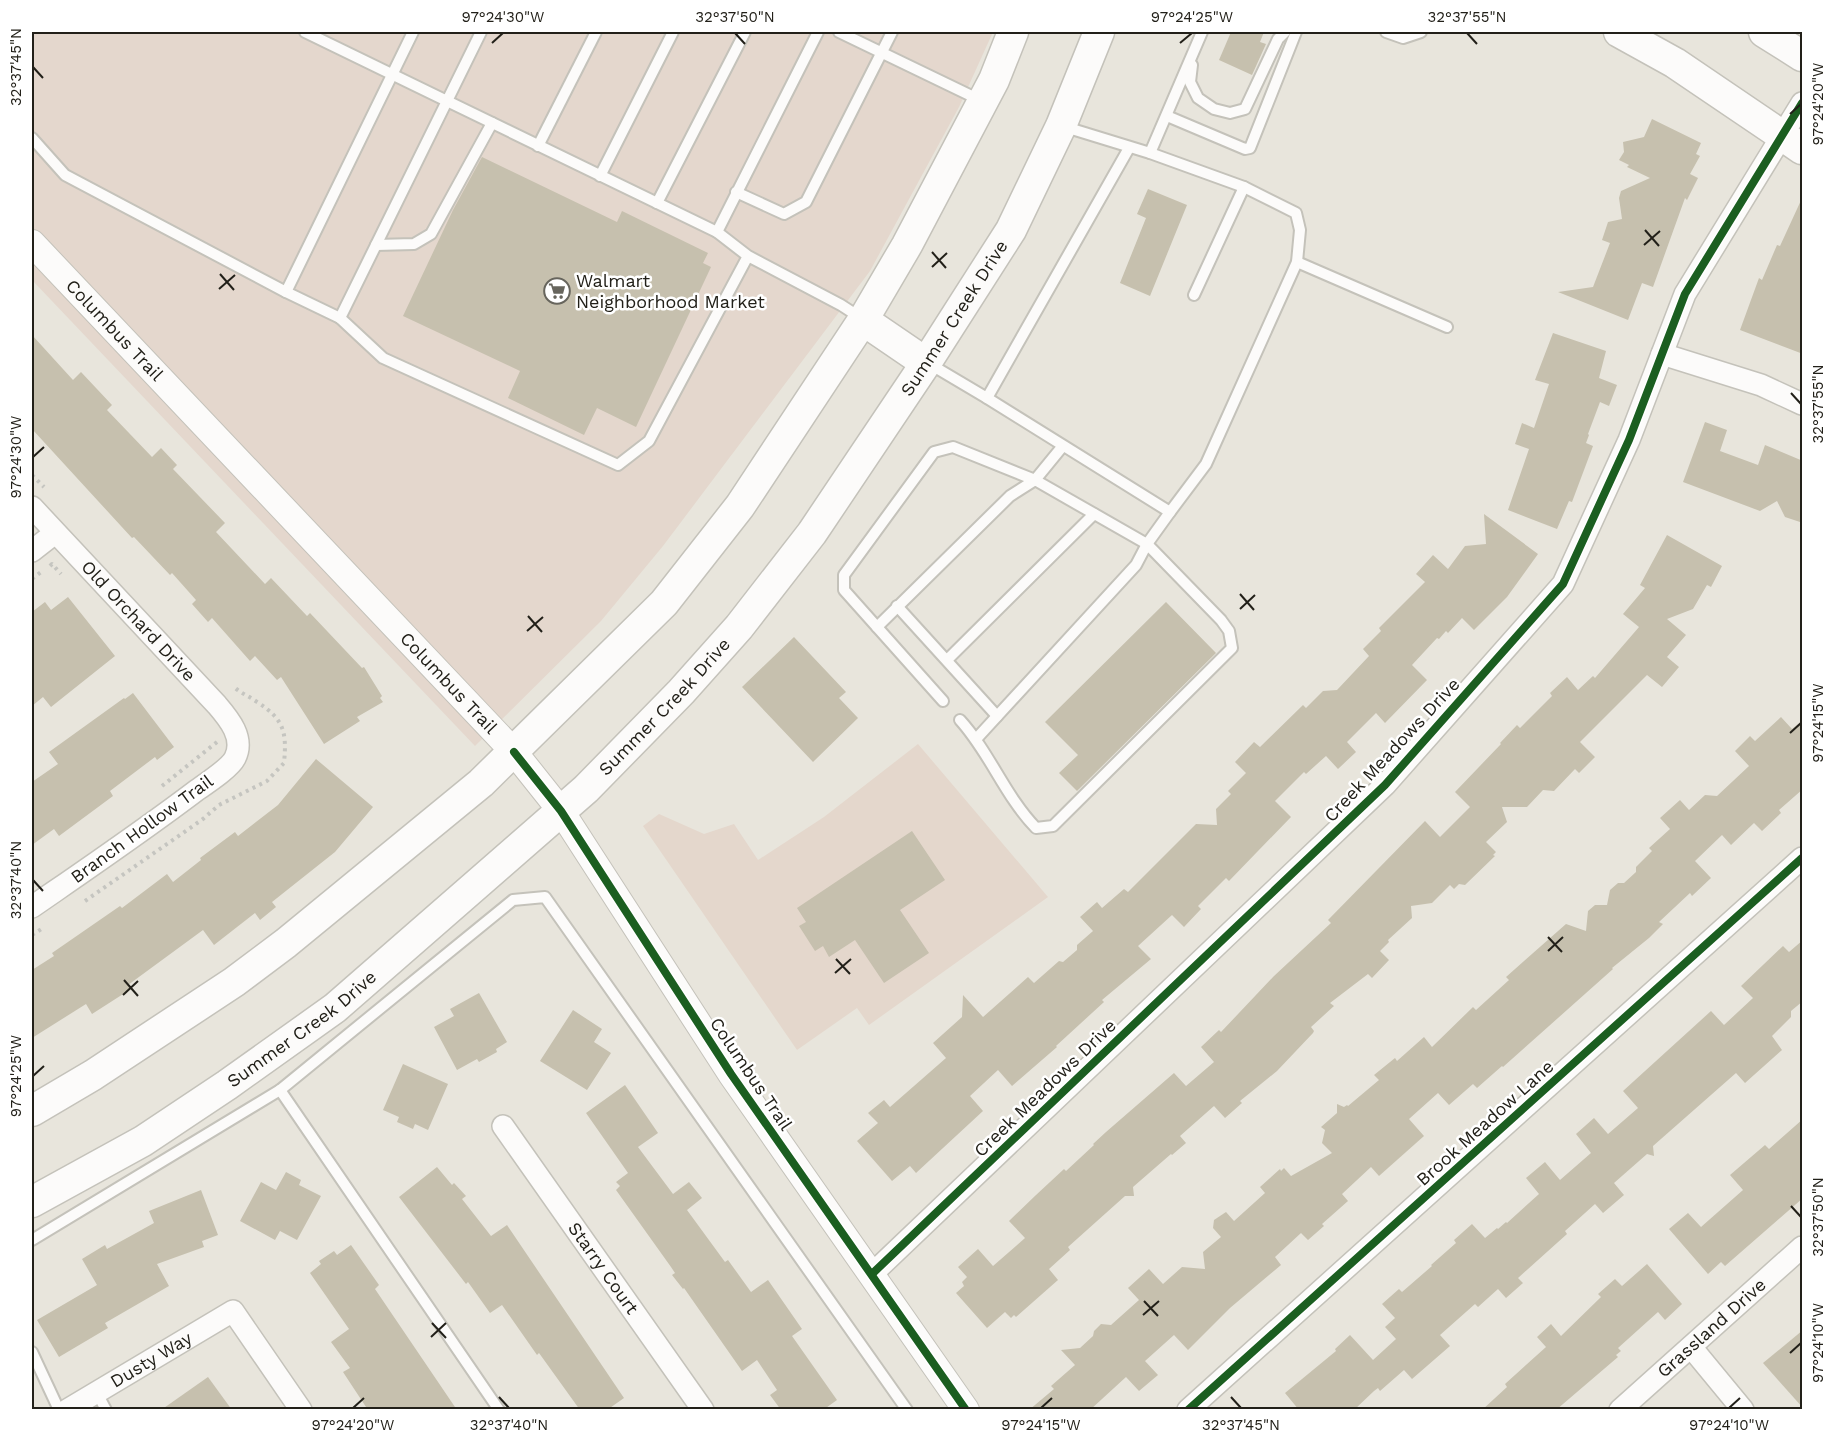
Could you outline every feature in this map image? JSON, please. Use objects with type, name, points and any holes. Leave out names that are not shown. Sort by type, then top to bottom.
[{"type":"main road","points":[[32,1111],[93,1075],[234,982],[295,936],[464,797],[514,752],[664,603],[740,507],[863,320],[907,245],[983,101],[1014,32]]},
{"type":"main road","name":"Summer Creek Drive","points":[[32,1202],[143,1141],[335,1008],[586,789],[681,692],[739,627],[812,533],[926,363],[1011,230],[1062,126],[1099,32]]},
{"type":"main road","points":[[1619,32],[1675,63],[1793,142]]},
{"type":"main road","points":[[1764,32],[1803,56]]},
{"type":"main road","points":[[863,320],[926,363]]},
{"type":"street","name":"Creek Meadows Drive","points":[[872,1274],[1385,785],[1563,584],[1629,440],[1684,294],[1793,142],[1803,103]]},
{"type":"street","name":"Columbus Trail","points":[[32,243],[514,752],[561,811],[731,1074],[966,1410]]},
{"type":"street","points":[[1662,354],[1761,386],[1803,404]]},
{"type":"street","name":"Old Orchard Drive","points":[[32,507],[232,722],[229,740]]},
{"type":"street","points":[[32,551],[55,533]]},
{"type":"street","name":"Branch Hollow Trail","points":[[32,908],[147,829],[218,774],[235,758],[229,740]]},
{"type":"street","name":"Brook Meadow Lane","points":[[1188,1410],[1803,858]]},
{"type":"street","name":"Starry Court","points":[[503,1126],[703,1410]]},
{"type":"street","name":"Grassland Drive","points":[[1620,1410],[1803,1247]]},
{"type":"street","name":"Dusty Way","points":[[67,1410],[101,1401],[233,1311],[301,1410]]},
{"type":"street","points":[[1691,1347],[1743,1410]]},
{"type":"lane","points":[[305,32],[717,232],[748,256],[841,305],[863,320]]},
{"type":"lane","points":[[328,43],[334,32]]},
{"type":"lane","points":[[286,292],[413,32]]},
{"type":"lane","points":[[340,318],[481,32]]},
{"type":"lane","points":[[538,146],[596,32]]},
{"type":"lane","points":[[600,176],[673,32]]},
{"type":"lane","points":[[657,203],[745,32]]},
{"type":"lane","points":[[717,232],[818,32]]},
{"type":"lane","points":[[839,32],[983,101]]},
{"type":"lane","points":[[736,192],[784,214],[806,202],[892,32]]},
{"type":"lane","points":[[1150,153],[1202,32]]},
{"type":"lane","points":[[1192,56],[1190,82],[1198,98],[1214,109],[1230,113],[1245,109],[1278,39],[1285,32]]},
{"type":"lane","points":[[1167,116],[1245,149],[1250,148],[1296,32]]},
{"type":"lane","points":[[1386,32],[1403,39],[1421,32]]},
{"type":"lane","points":[[376,244],[414,244],[431,234],[492,123]]},
{"type":"lane","points":[[977,738],[1136,565],[1147,544],[1206,464],[1297,261],[1300,230],[1296,213],[1244,188],[1150,153],[1062,126]]},
{"type":"lane","points":[[32,138],[65,175],[286,292],[340,318],[383,358],[618,465],[649,441],[748,256]]},
{"type":"lane","points":[[987,398],[1129,148]]},
{"type":"lane","points":[[1194,295],[1244,188]]},
{"type":"lane","points":[[1297,261],[1447,327]]},
{"type":"lane","points":[[926,363],[987,398],[1062,447],[1170,512]]},
{"type":"lane","points":[[943,701],[844,590],[844,575],[934,452],[953,447],[1035,480],[1147,544],[1229,631],[1232,648],[1053,826],[1036,828],[1021,813],[977,738],[960,720]]},
{"type":"lane","points":[[877,627],[1010,496],[1035,480],[1062,447]]},
{"type":"lane","points":[[947,660],[1094,514]]},
{"type":"lane","points":[[897,606],[998,716]]},
{"type":"lane","points":[[32,1240],[280,1089],[513,900],[545,897],[907,1410]]},
{"type":"lane","points":[[280,1089],[499,1410]]},
{"type":"lane","points":[[32,1352],[59,1410]]},
{"type":"path","points":[[32,475],[46,489]]},
{"type":"path","points":[[52,564],[68,581]]},
{"type":"path","points":[[80,904],[203,819],[219,805],[267,781],[284,763],[286,737],[280,722],[270,711],[239,692],[229,682]]},
{"type":"path","points":[[155,791],[229,740]]},
{"type":"path","points":[[32,935],[51,923]]},
{"type":"shaded area","points":[[32,32],[993,32],[959,107],[870,271],[663,546],[601,621],[475,746],[32,280]]},
{"type":"shaded area","points":[[918,744],[1048,897],[869,1025],[857,1008],[797,1050],[643,826],[659,814],[704,834],[734,824],[758,860],[824,817]]},
{"type":"building","points":[[1231,32],[1264,32],[1260,42],[1266,44],[1252,75],[1219,60]]},
{"type":"building","points":[[1652,119],[1701,143],[1696,154],[1700,156],[1690,174],[1698,178],[1687,200],[1685,198],[1653,287],[1642,283],[1628,320],[1558,292],[1593,287],[1610,243],[1602,240],[1608,222],[1622,219],[1619,198],[1621,191],[1650,178],[1627,167],[1629,165],[1619,160],[1624,152],[1623,142],[1644,137]]},
{"type":"building","name":"Walmart Neighborhood Market","points":[[482,157],[617,222],[622,211],[708,253],[703,263],[711,267],[636,427],[597,408],[584,435],[508,398],[520,371],[403,316],[453,210]]},
{"type":"building","points":[[1148,189],[1187,205],[1150,296],[1120,283],[1146,218],[1137,214]]},
{"type":"building","points":[[1803,196],[1803,354],[1740,330],[1759,278],[1762,280],[1777,245],[1780,246]]},
{"type":"building","points":[[1553,333],[1606,351],[1599,378],[1617,385],[1609,406],[1600,402],[1586,443],[1593,446],[1572,502],[1569,501],[1557,529],[1508,510],[1529,449],[1515,444],[1522,423],[1534,428],[1549,384],[1535,380]]},
{"type":"building","points":[[32,335],[73,380],[81,372],[112,405],[107,410],[152,457],[161,448],[177,465],[173,469],[225,523],[216,532],[265,584],[271,578],[307,616],[310,613],[362,668],[364,667],[382,696],[380,698],[383,702],[357,717],[360,721],[324,744],[281,677],[277,680],[255,656],[250,661],[212,618],[208,622],[192,604],[196,600],[172,573],[170,575],[134,537],[132,538],[32,429]]},
{"type":"building","points":[[1705,422],[1727,430],[1720,451],[1758,465],[1765,445],[1803,461],[1803,523],[1785,517],[1777,501],[1760,511],[1683,482]]},
{"type":"building","points":[[1484,514],[1538,554],[1507,597],[1474,630],[1462,618],[1448,633],[1446,631],[1439,639],[1437,638],[1412,665],[1427,680],[1385,723],[1376,713],[1347,742],[1356,752],[1338,769],[1326,756],[1306,774],[1304,772],[1275,801],[1291,817],[1229,881],[1226,878],[1198,906],[1201,909],[1184,927],[1172,915],[1138,946],[1151,959],[1102,1000],[1104,1002],[1057,1047],[1012,1086],[998,1070],[970,1096],[983,1111],[916,1173],[910,1166],[892,1181],[857,1141],[878,1123],[868,1113],[884,1100],[890,1107],[946,1058],[933,1043],[962,1017],[963,995],[983,1017],[1028,977],[1034,983],[1059,961],[1063,962],[1077,950],[1077,945],[1093,931],[1080,917],[1097,902],[1102,908],[1124,889],[1128,892],[1196,824],[1217,825],[1216,809],[1231,794],[1228,791],[1246,773],[1235,762],[1254,742],[1260,747],[1303,705],[1306,708],[1323,691],[1337,690],[1369,656],[1363,649],[1381,631],[1379,628],[1425,582],[1416,574],[1433,555],[1448,569],[1465,546],[1486,544]]},
{"type":"building","points":[[1667,535],[1722,566],[1711,587],[1707,585],[1693,609],[1667,619],[1686,635],[1667,657],[1679,667],[1662,687],[1647,675],[1580,742],[1595,757],[1579,773],[1575,769],[1554,791],[1543,790],[1527,807],[1502,807],[1507,822],[1486,842],[1496,852],[1493,855],[1495,856],[1465,885],[1459,884],[1454,889],[1450,885],[1432,903],[1411,906],[1412,918],[1388,940],[1389,942],[1380,951],[1389,960],[1372,978],[1368,974],[1330,1003],[1334,1006],[1311,1027],[1313,1033],[1277,1071],[1240,1101],[1242,1103],[1225,1118],[1214,1106],[1180,1136],[1186,1143],[1133,1187],[1134,1196],[1125,1196],[1068,1247],[1070,1250],[1049,1269],[1058,1280],[1016,1317],[1014,1315],[1011,1318],[1005,1312],[987,1328],[956,1293],[964,1286],[962,1282],[967,1277],[958,1267],[978,1249],[993,1266],[1025,1238],[1009,1221],[1064,1169],[1066,1171],[1106,1132],[1174,1073],[1186,1086],[1214,1062],[1201,1047],[1219,1030],[1221,1032],[1274,976],[1331,923],[1328,920],[1425,821],[1440,837],[1470,807],[1455,792],[1517,725],[1520,728],[1552,696],[1550,693],[1567,677],[1578,690],[1593,676],[1595,678],[1639,627],[1623,614],[1645,588],[1640,585]]},
{"type":"building","points":[[68,597],[115,656],[51,707],[43,697],[32,706],[32,612],[45,602],[51,610]]},
{"type":"building","points":[[1166,602],[1216,653],[1077,791],[1059,773],[1078,755],[1045,722]]},
{"type":"building","points":[[794,637],[846,692],[839,698],[858,718],[813,762],[742,687]]},
{"type":"building","points":[[133,693],[174,747],[157,760],[155,757],[110,791],[113,796],[59,836],[54,829],[32,845],[32,782],[58,764],[49,752]]},
{"type":"building","points":[[1781,717],[1792,729],[1803,720],[1803,789],[1779,810],[1781,813],[1762,831],[1754,823],[1731,845],[1722,835],[1695,861],[1711,878],[1692,896],[1690,893],[1659,922],[1663,924],[1649,938],[1477,1088],[1473,1084],[1449,1105],[1438,1093],[1409,1119],[1424,1136],[1379,1176],[1371,1167],[1342,1194],[1348,1201],[1322,1224],[1324,1226],[1308,1240],[1301,1233],[1275,1257],[1281,1265],[1230,1308],[1188,1350],[1174,1335],[1145,1361],[1158,1375],[1139,1391],[1126,1377],[1090,1410],[1029,1410],[1054,1389],[1051,1386],[1075,1365],[1061,1350],[1080,1348],[1093,1336],[1094,1331],[1101,1324],[1111,1325],[1139,1300],[1128,1288],[1149,1269],[1163,1284],[1182,1267],[1205,1269],[1203,1252],[1221,1237],[1213,1228],[1214,1220],[1226,1212],[1234,1221],[1265,1193],[1260,1187],[1280,1169],[1281,1171],[1284,1168],[1291,1176],[1332,1153],[1322,1143],[1325,1130],[1321,1127],[1337,1113],[1337,1104],[1348,1106],[1379,1080],[1374,1075],[1395,1058],[1397,1061],[1424,1037],[1432,1047],[1473,1007],[1476,1010],[1509,980],[1506,977],[1566,924],[1586,931],[1588,911],[1595,905],[1607,905],[1610,890],[1618,883],[1624,883],[1636,872],[1636,867],[1652,851],[1649,848],[1670,829],[1660,818],[1680,800],[1689,810],[1705,795],[1717,796],[1749,766],[1735,751],[1750,736],[1755,741]]},
{"type":"building","points":[[316,759],[373,807],[335,852],[272,902],[276,907],[260,920],[255,913],[214,945],[203,930],[128,985],[131,989],[92,1014],[86,1004],[32,1038],[32,970],[54,956],[52,953],[120,906],[122,908],[167,874],[173,882],[235,832],[238,836],[278,805]]},
{"type":"building","points":[[912,831],[945,880],[900,910],[929,953],[884,983],[855,940],[829,957],[823,946],[815,951],[799,926],[806,922],[797,908]]},
{"type":"building","points":[[1803,940],[1803,1001],[1791,1011],[1791,1017],[1772,1036],[1782,1050],[1745,1083],[1736,1073],[1653,1146],[1654,1156],[1647,1154],[1614,1183],[1624,1195],[1603,1213],[1595,1204],[1565,1231],[1567,1234],[1518,1278],[1523,1283],[1506,1298],[1498,1289],[1478,1307],[1475,1304],[1440,1335],[1450,1346],[1412,1379],[1404,1370],[1380,1391],[1378,1388],[1374,1391],[1354,1410],[1299,1410],[1285,1393],[1336,1351],[1335,1349],[1350,1335],[1373,1360],[1396,1339],[1385,1327],[1395,1318],[1382,1304],[1399,1289],[1402,1292],[1432,1266],[1456,1243],[1454,1240],[1472,1224],[1485,1238],[1507,1223],[1539,1194],[1526,1178],[1545,1162],[1560,1180],[1591,1153],[1576,1134],[1594,1118],[1608,1134],[1638,1108],[1623,1091],[1711,1011],[1724,1025],[1753,998],[1741,986],[1783,946],[1789,952]]},
{"type":"building","points":[[479,993],[507,1042],[496,1049],[497,1052],[479,1062],[477,1059],[457,1070],[434,1027],[454,1016],[450,1009]]},
{"type":"building","points":[[573,1010],[602,1029],[594,1042],[611,1053],[587,1090],[540,1061]]},
{"type":"building","points":[[403,1064],[448,1084],[428,1130],[415,1124],[413,1129],[397,1122],[399,1117],[383,1110]]},
{"type":"building","points":[[625,1085],[658,1133],[638,1147],[673,1194],[689,1182],[702,1198],[687,1210],[725,1262],[728,1260],[751,1292],[768,1280],[802,1329],[792,1336],[837,1400],[823,1410],[781,1410],[770,1395],[777,1390],[757,1360],[742,1371],[684,1288],[672,1275],[675,1273],[616,1190],[620,1186],[616,1182],[628,1173],[586,1113]]},
{"type":"building","points":[[1803,1119],[1803,1198],[1725,1266],[1721,1262],[1708,1274],[1669,1229],[1688,1213],[1701,1227],[1743,1190],[1730,1175],[1765,1145],[1769,1149]]},
{"type":"building","points":[[437,1167],[452,1185],[454,1183],[466,1196],[462,1199],[491,1236],[507,1225],[624,1398],[607,1410],[580,1410],[502,1305],[490,1313],[468,1282],[466,1284],[399,1197]]},
{"type":"building","points":[[286,1172],[301,1180],[299,1185],[321,1196],[297,1240],[280,1231],[275,1240],[240,1221],[261,1182],[276,1190]]},
{"type":"building","points":[[201,1190],[218,1235],[202,1241],[204,1247],[157,1264],[169,1286],[105,1323],[108,1328],[59,1357],[37,1320],[97,1285],[82,1259],[105,1245],[107,1249],[154,1223],[149,1211]]},
{"type":"building","points":[[351,1245],[379,1285],[375,1289],[457,1410],[368,1410],[343,1372],[350,1368],[331,1342],[349,1329],[310,1273],[321,1264],[319,1261],[334,1251],[337,1255]]},
{"type":"building","points":[[1647,1264],[1682,1304],[1665,1320],[1658,1312],[1618,1348],[1621,1351],[1616,1355],[1618,1357],[1556,1410],[1482,1410],[1507,1387],[1505,1384],[1546,1347],[1537,1337],[1551,1324],[1561,1336],[1601,1297],[1598,1294],[1615,1279],[1622,1286]]},
{"type":"building","points":[[1803,1330],[1803,1408],[1763,1363]]},
{"type":"building","points":[[208,1377],[232,1410],[161,1410]]},
{"type":"cycle path","points":[[872,1274],[1385,785],[1563,584],[1629,440],[1685,294],[1802,103]]},
{"type":"cycle path","points":[[514,752],[561,811],[731,1074],[966,1410]]},
{"type":"cycle path","points":[[1188,1410],[1802,858]]},
{"type":"place","name":"Walmart Neighborhood Market","points":[[557,291]]}]
